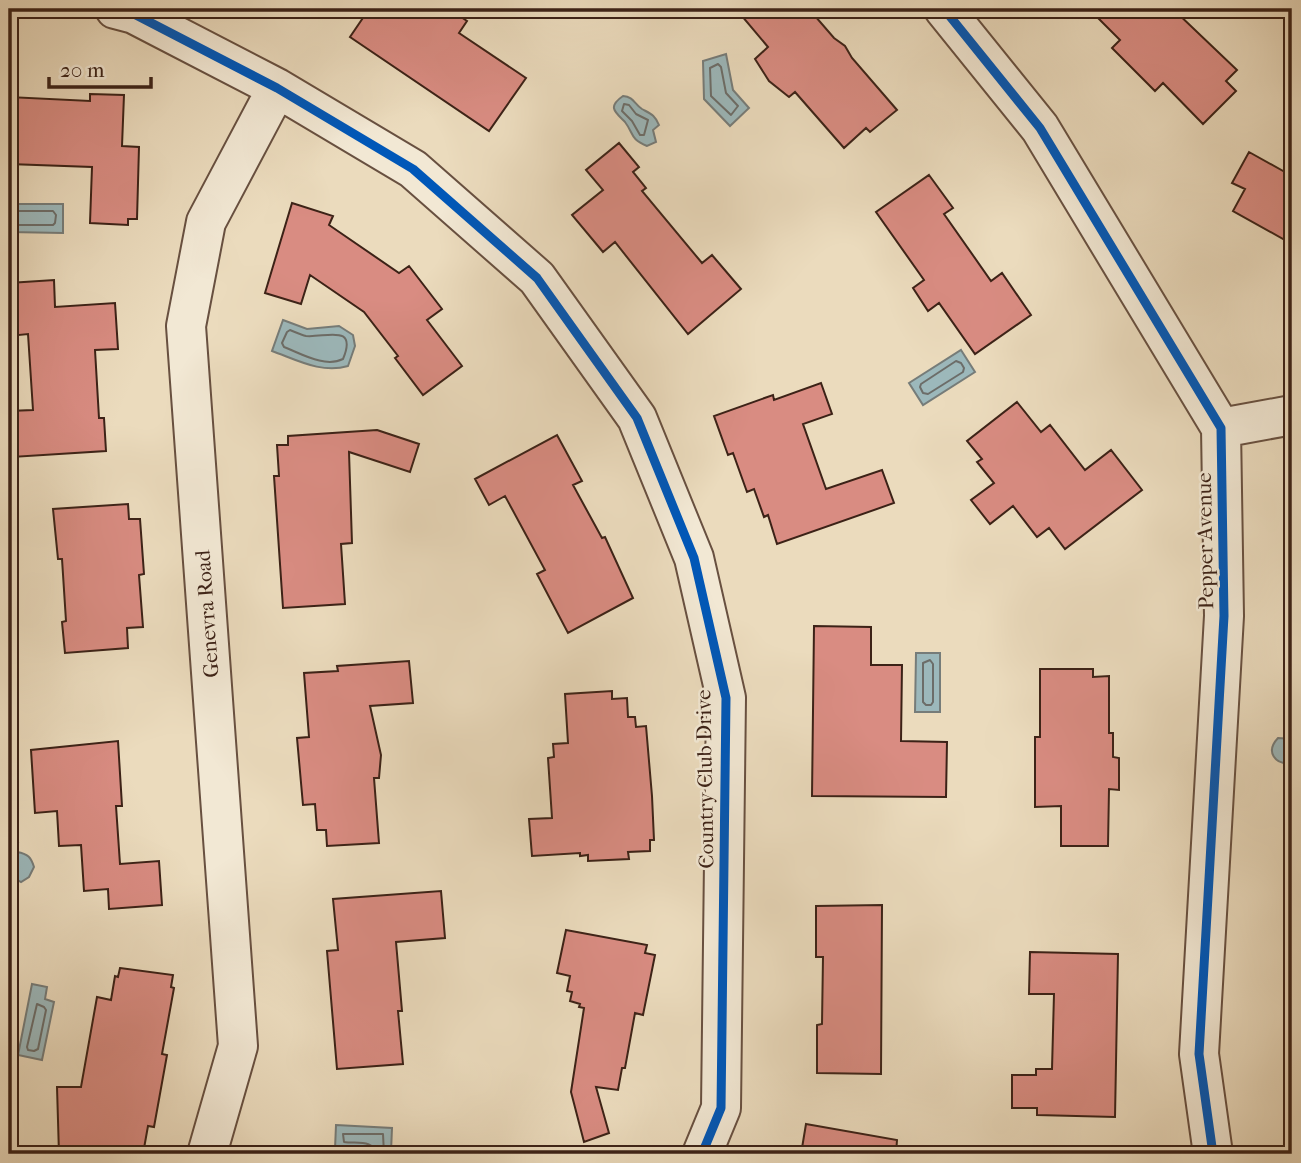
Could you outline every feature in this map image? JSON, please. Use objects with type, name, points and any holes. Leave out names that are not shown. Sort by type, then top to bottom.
[{"type":"street","name":"Country Club Drive","points":[[116,9],[134,14],[277,88],[413,169],[537,278],[637,418],[694,558],[726,698],[721,1108],[702,1154]]},
{"type":"street","points":[[944,9],[1040,128],[1221,428],[1292,415]]},
{"type":"street","name":"Genevra Road","points":[[207,1154],[239,1046],[186,326],[206,222],[277,88]]},
{"type":"street","name":"Pepper Avenue","points":[[1213,1154],[1199,1054],[1224,616],[1221,428]]},
{"type":"water","points":[[726,54],[733,90],[749,108],[730,126],[704,99],[703,61]]},
{"type":"water","points":[[623,96],[632,99],[656,119],[659,125],[653,130],[656,142],[647,146],[633,136],[614,109],[615,103]]},
{"type":"water","points":[[9,204],[63,204],[63,233],[9,232]]},
{"type":"water","points":[[283,320],[307,329],[339,326],[353,335],[355,346],[348,366],[319,367],[272,351]]},
{"type":"water","points":[[961,350],[975,372],[923,405],[909,383]]},
{"type":"water","points":[[916,653],[940,653],[940,712],[915,712]]},
{"type":"water","points":[[1278,738],[1292,739],[1292,763],[1277,760],[1272,753]]},
{"type":"water","points":[[9,831],[15,835],[18,842],[14,844],[17,852],[28,856],[34,867],[29,877],[21,882],[9,875]]},
{"type":"water","points":[[32,984],[47,987],[45,999],[54,1002],[42,1060],[18,1055]]},
{"type":"water","points":[[336,1125],[392,1128],[391,1152],[335,1149]]},
{"type":"building","points":[[369,9],[449,9],[467,21],[459,33],[526,78],[489,131],[350,37]]},
{"type":"building","points":[[736,9],[809,9],[834,38],[845,46],[852,58],[897,110],[870,132],[866,128],[844,148],[795,92],[789,97],[769,81],[755,59],[768,47]]},
{"type":"building","points":[[1089,9],[1173,9],[1237,70],[1226,81],[1236,91],[1203,124],[1163,83],[1155,91],[1112,48],[1120,40]]},
{"type":"building","points":[[90,94],[124,95],[122,146],[139,147],[137,219],[128,219],[128,225],[90,223],[92,167],[9,164],[9,97],[90,101]]},
{"type":"building","points":[[619,143],[639,167],[633,172],[646,188],[642,191],[702,263],[712,255],[741,289],[688,334],[615,242],[603,252],[572,215],[603,190],[586,170]]},
{"type":"building","points":[[1249,152],[1292,176],[1292,244],[1233,211],[1245,189],[1232,183]]},
{"type":"building","points":[[929,175],[953,208],[944,214],[991,281],[1002,273],[1031,315],[975,354],[939,303],[928,311],[913,288],[924,280],[876,212]]},
{"type":"building","points":[[292,203],[333,216],[329,225],[399,273],[409,266],[442,309],[427,320],[462,366],[423,395],[395,358],[398,356],[364,312],[310,275],[301,304],[265,293]]},
{"type":"building","points":[[54,280],[55,307],[115,303],[118,349],[95,350],[99,418],[104,418],[106,451],[12,457],[9,411],[33,410],[28,334],[9,336],[9,283]]},
{"type":"building","points":[[821,383],[832,414],[803,424],[826,489],[882,470],[894,503],[777,544],[768,515],[764,517],[754,489],[747,492],[733,453],[728,455],[714,416],[773,395],[774,400]]},
{"type":"building","points":[[1017,402],[1041,432],[1050,425],[1085,470],[1111,450],[1142,490],[1065,549],[1049,528],[1037,537],[1013,506],[990,524],[971,500],[994,483],[977,462],[982,459],[967,441]]},
{"type":"building","points":[[377,430],[419,444],[410,472],[349,452],[352,543],[341,544],[345,604],[283,608],[274,476],[279,476],[277,445],[288,445],[288,436]]},
{"type":"building","points":[[557,435],[582,481],[573,485],[602,538],[605,537],[633,598],[568,633],[537,574],[545,570],[505,496],[489,505],[475,479]]},
{"type":"building","points":[[128,504],[129,519],[140,519],[144,574],[139,575],[143,627],[127,628],[128,648],[65,653],[62,559],[58,559],[53,509]]},
{"type":"building","points":[[814,626],[871,627],[871,665],[902,665],[901,741],[947,742],[946,797],[812,796]]},
{"type":"building","points":[[409,661],[413,703],[370,706],[381,755],[379,778],[374,778],[379,843],[327,846],[326,830],[317,830],[315,804],[303,805],[297,738],[309,737],[304,673],[338,671],[337,666]]},
{"type":"building","points":[[1040,669],[1093,669],[1093,677],[1109,676],[1109,733],[1113,733],[1113,757],[1119,758],[1119,790],[1109,789],[1108,846],[1061,846],[1061,806],[1035,807],[1035,737],[1040,737]]},
{"type":"building","points":[[612,691],[612,699],[627,698],[628,717],[635,717],[636,727],[646,726],[654,840],[650,840],[650,851],[628,852],[629,859],[588,861],[588,855],[580,856],[580,853],[532,856],[529,819],[552,818],[548,758],[554,757],[553,744],[568,743],[565,694]]},
{"type":"building","points":[[118,741],[122,806],[116,806],[120,864],[159,861],[162,905],[109,909],[108,889],[84,891],[81,845],[59,846],[57,811],[35,813],[31,750]]},
{"type":"building","points":[[441,891],[445,938],[396,942],[403,1064],[337,1069],[327,951],[338,950],[333,899]]},
{"type":"building","points":[[882,905],[881,1074],[817,1073],[817,1025],[822,1024],[823,957],[816,957],[816,906]]},
{"type":"building","points":[[566,930],[647,945],[645,953],[655,955],[643,1015],[635,1013],[618,1090],[596,1087],[609,1133],[584,1142],[571,1092],[584,1008],[570,1001],[572,992],[567,991],[570,976],[557,973]]},
{"type":"building","points":[[1030,952],[1118,954],[1115,1117],[1037,1115],[1037,1108],[1012,1108],[1012,1075],[1036,1075],[1036,1069],[1052,1069],[1054,994],[1029,994]]},
{"type":"building","points":[[120,968],[173,975],[171,987],[174,988],[162,1054],[167,1055],[154,1127],[148,1126],[143,1154],[59,1154],[57,1087],[81,1087],[97,997],[111,1000],[115,976],[118,977]]},
{"type":"building","points":[[806,1124],[897,1140],[896,1154],[801,1154]]},
{"type":"cycle path","points":[[115,9],[134,14],[277,88],[413,169],[537,278],[637,418],[694,558],[726,698],[721,1108],[702,1154]]},
{"type":"cycle path","points":[[944,9],[1040,128],[1221,428],[1224,616],[1199,1054],[1213,1154]]}]
